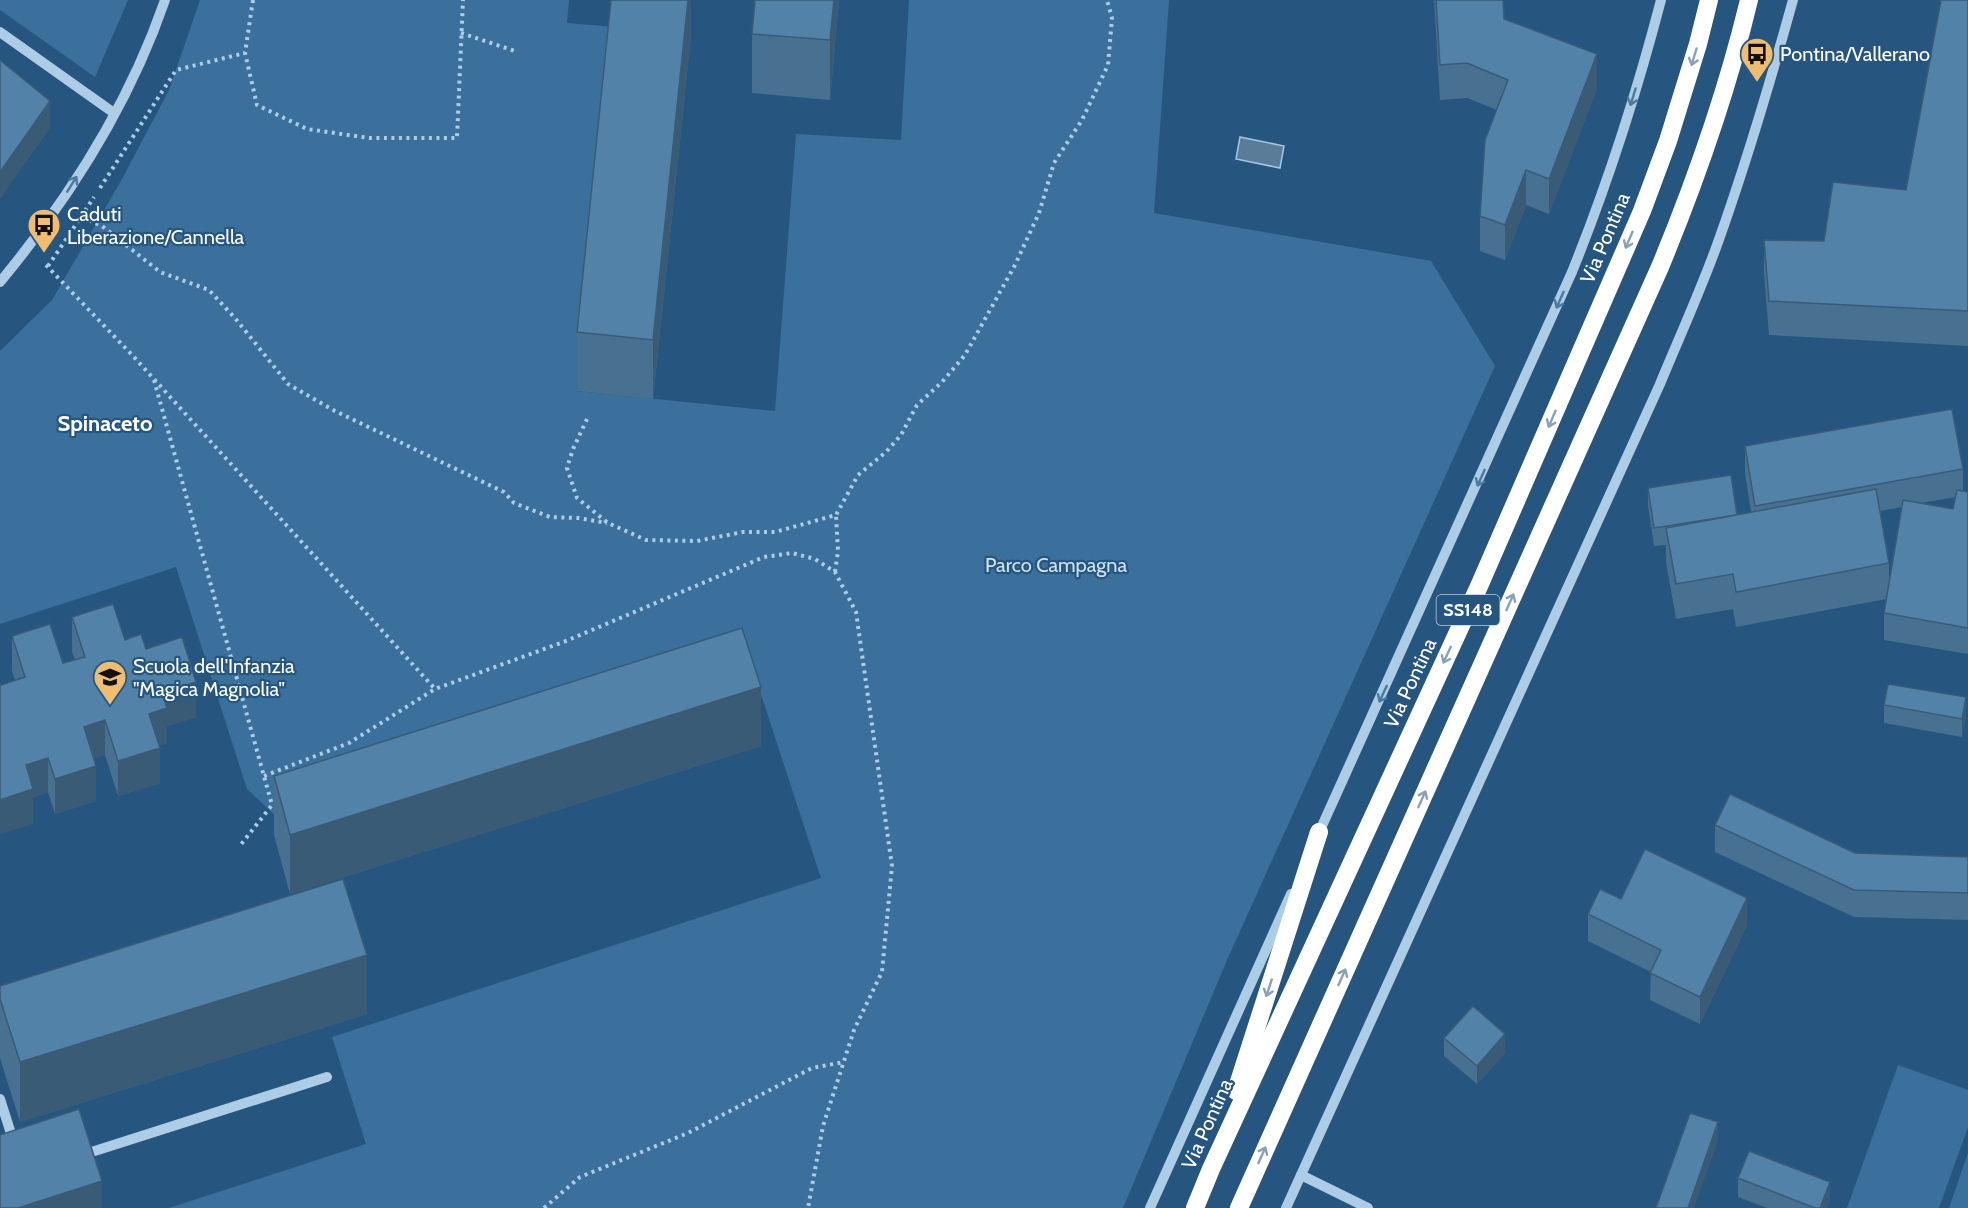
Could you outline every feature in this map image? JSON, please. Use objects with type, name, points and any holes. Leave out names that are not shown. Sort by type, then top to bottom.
[{"type":"highway","name":"Via Pontina","points":[[1195,1208],[1480,584],[1642,211],[1668,141],[1709,0]]},
{"type":"highway","name":"SS148","points":[[1239,1208],[1665,256],[1691,192],[1714,125],[1749,0]]},
{"type":"highway","points":[[1211,1169],[1319,832]]},
{"type":"street","points":[[0,282],[55,211],[114,113],[150,44],[165,0]]},
{"type":"street","name":"Via Pontina","points":[[1150,1208],[1572,272],[1594,218],[1614,158],[1661,0]]},
{"type":"street","points":[[1286,1208],[1660,384],[1716,247],[1741,178],[1769,88],[1792,0]]},
{"type":"street","points":[[0,32],[114,113]]},
{"type":"street","points":[[69,1159],[327,1077]]},
{"type":"street","points":[[0,1099],[17,1152]]},
{"type":"street","points":[[1301,1175],[1368,1208]]},
{"type":"path","points":[[253,0],[245,52],[257,105],[307,129],[369,138],[456,138],[463,0]]},
{"type":"path","points":[[836,572],[838,551],[836,515],[858,475],[886,452],[901,435],[917,405],[942,382],[965,355],[1015,265],[1039,213],[1054,163],[1082,120],[1108,65],[1112,18],[1107,0]]},
{"type":"path","points":[[461,33],[515,51]]},
{"type":"path","points":[[48,266],[176,70],[245,52]]},
{"type":"path","points":[[81,217],[102,226],[160,272],[208,290],[235,318],[288,384],[335,411],[504,492],[514,503],[550,518],[578,518],[608,523],[646,540],[697,541],[743,532],[775,532],[836,515]]},
{"type":"path","points":[[27,249],[48,266],[154,379],[435,689]]},
{"type":"path","points":[[154,379],[272,805],[239,847]]},
{"type":"path","points":[[587,419],[567,468],[577,498],[608,523]]},
{"type":"path","points":[[264,776],[349,743],[435,689],[566,641],[764,557],[792,553],[815,559],[836,572],[856,612],[892,866],[882,972],[854,1030],[822,1126],[807,1207]]},
{"type":"path","points":[[544,1208],[580,1177],[688,1133],[812,1068],[844,1062]]},
{"type":"green space","points":[[0,0],[128,0],[95,77],[0,10]]},
{"type":"green space","name":"Parco Campagna","points":[[200,0],[569,0],[567,23],[615,27],[577,391],[775,411],[796,134],[901,140],[909,0],[1169,0],[1154,213],[1431,261],[1495,366],[1227,960],[1123,1208],[169,1208],[366,1144],[332,1037],[821,878],[753,670],[282,822],[247,789],[176,567],[0,624],[0,351],[52,300],[122,179],[169,90]]},
{"type":"green space","points":[[1898,1065],[1968,1090],[1968,1127],[1939,1208],[1847,1208]]},
{"type":"green space","points":[[1968,1153],[1968,1208],[1949,1208]]},
{"type":"shaded area","points":[[1240,137],[1284,146],[1280,168],[1236,159]]},
{"type":"building","points":[[611,0],[688,0],[653,340],[577,332]]},
{"type":"building","points":[[755,0],[834,0],[830,40],[752,34]]},
{"type":"building","points":[[1436,0],[1503,0],[1504,19],[1597,54],[1549,179],[1526,170],[1505,225],[1480,216],[1485,140],[1508,80],[1467,63],[1440,65]]},
{"type":"building","points":[[1941,0],[1968,0],[1968,311],[1769,301],[1764,240],[1824,241],[1833,182],[1906,190]]},
{"type":"building","points":[[0,60],[50,101],[0,172]]},
{"type":"building","points":[[1952,409],[1963,469],[1755,506],[1745,446]]},
{"type":"building","points":[[1731,475],[1737,515],[1654,528],[1648,488]]},
{"type":"building","points":[[1876,489],[1889,563],[1736,592],[1733,574],[1676,584],[1666,528]]},
{"type":"building","points":[[1957,490],[1968,492],[1968,628],[1884,613],[1903,500],[1953,509]]},
{"type":"building","points":[[113,604],[125,640],[141,634],[146,649],[182,637],[196,682],[162,693],[167,708],[149,714],[160,748],[118,761],[105,720],[84,727],[96,766],[55,779],[48,758],[26,765],[33,789],[0,800],[0,683],[1,685],[25,677],[12,636],[50,624],[63,663],[85,657],[72,617]]},
{"type":"building","points":[[742,628],[761,687],[290,835],[274,776]]},
{"type":"building","points":[[1888,684],[1966,697],[1962,719],[1884,705]]},
{"type":"building","points":[[1730,794],[1855,853],[1968,857],[1968,893],[1854,890],[1715,825]]},
{"type":"building","points":[[1645,849],[1747,898],[1700,997],[1650,973],[1661,950],[1588,914],[1600,889],[1621,899]]},
{"type":"building","points":[[343,879],[367,955],[20,1062],[0,999],[0,986]]},
{"type":"building","points":[[1473,1006],[1505,1034],[1477,1066],[1444,1038]]},
{"type":"building","points":[[79,1109],[102,1181],[18,1208],[0,1208],[0,1135]]},
{"type":"building","points":[[1690,1113],[1718,1122],[1688,1208],[1656,1208]]},
{"type":"building","points":[[1749,1151],[1830,1182],[1820,1208],[1738,1178]]},
{"type":"place","name":"Pontina/Vallerano","points":[[1757,83]]},
{"type":"place","name":"Caduti Liberazione/Cannella","points":[[44,254]]},
{"type":"place","name":"Scuola dell'Infanzia \"Magica Magnolia\"","points":[[110,706]]},
{"type":"district","name":"Spinaceto","points":[[105,423]]}]
